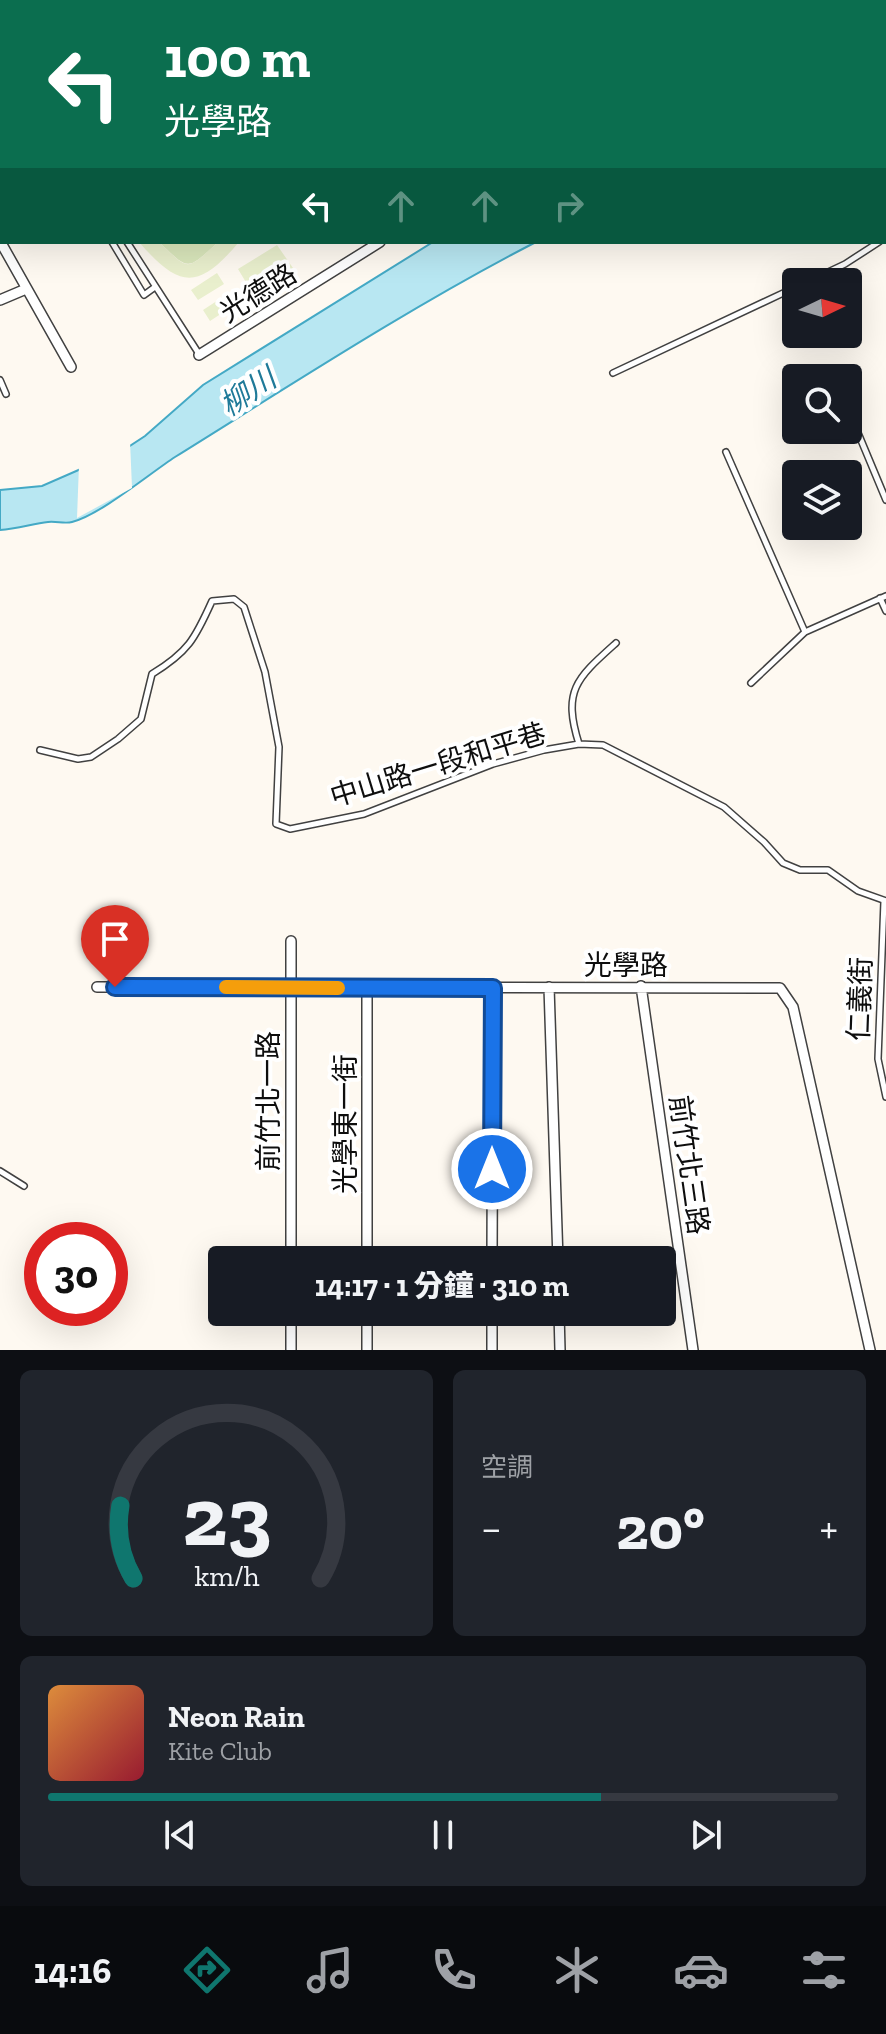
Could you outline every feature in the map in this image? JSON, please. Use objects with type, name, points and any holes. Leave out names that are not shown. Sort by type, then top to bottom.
[{"type":"street","points":[[3,244],[71,367]]},
{"type":"street","name":"光德路","points":[[199,355],[377,244]]},
{"type":"street","points":[[0,300],[26,289]]},
{"type":"street","name":"前竹北一路","points":[[291,941],[291,1246]]},
{"type":"street","name":"前竹北三路","points":[[641,986],[693,1350]]},
{"type":"street","name":"光學路","points":[[97,987],[780,988],[793,1007],[870,1350]]},
{"type":"street","points":[[549,987],[558,1246]]},
{"type":"street","name":"光學東一街","points":[[367,988],[367,1246]]},
{"type":"street","points":[[492,1246],[493,988]]},
{"type":"street","points":[[291,1326],[291,1350]]},
{"type":"street","points":[[367,1326],[367,1350]]},
{"type":"street","points":[[492,1326],[492,1350]]},
{"type":"street","points":[[559,1326],[560,1350]]},
{"type":"lane","points":[[113,244],[144,295],[155,287]]},
{"type":"lane","points":[[128,244],[199,355]]},
{"type":"lane","points":[[837,268],[875,244]]},
{"type":"lane","points":[[613,373],[782,294]]},
{"type":"lane","points":[[0,380],[6,394]]},
{"type":"lane","points":[[862,443],[886,500]]},
{"type":"lane","points":[[726,452],[805,632]]},
{"type":"lane","points":[[751,683],[805,632],[883,597],[886,611]]},
{"type":"lane","name":"中山路一段和平巷","points":[[40,750],[78,759],[91,757],[118,739],[141,719],[152,674],[175,660],[196,637],[212,601],[234,599],[244,607],[265,672],[279,747],[276,824],[290,829],[364,814],[493,764],[579,744],[603,745],[724,807],[783,863],[800,870],[828,870],[858,891],[885,901]]},
{"type":"lane","points":[[579,744],[571,719],[571,696],[584,672],[616,643]]},
{"type":"lane","name":"仁義街","points":[[885,901],[878,1059],[886,1097]]},
{"type":"lane","points":[[0,1171],[24,1186]]},
{"type":"green space","points":[[141,244],[161,244],[188,264],[216,244],[237,244],[212,269],[189,278],[177,275]]},
{"type":"green space","points":[[161,244],[216,244],[193,263],[176,258]]},
{"type":"green space","points":[[277,245],[293,268],[253,294],[238,269]]},
{"type":"green space","points":[[217,273],[224,284],[198,300],[191,290]]},
{"type":"green space","points":[[229,293],[236,304],[210,321],[203,310]]},
{"type":"water","name":"柳川","points":[[430,244],[532,244],[354,346],[83,518],[69,523],[48,522],[0,530],[0,490],[42,486],[122,451],[145,436],[203,385]]},
{"type":"pier","points":[[130,441],[132,488],[77,518],[79,465]]},
{"type":"slow traffic","points":[[226,987],[338,988]]},
{"type":"route","points":[[115,987],[493,988],[492,1169]]}]
